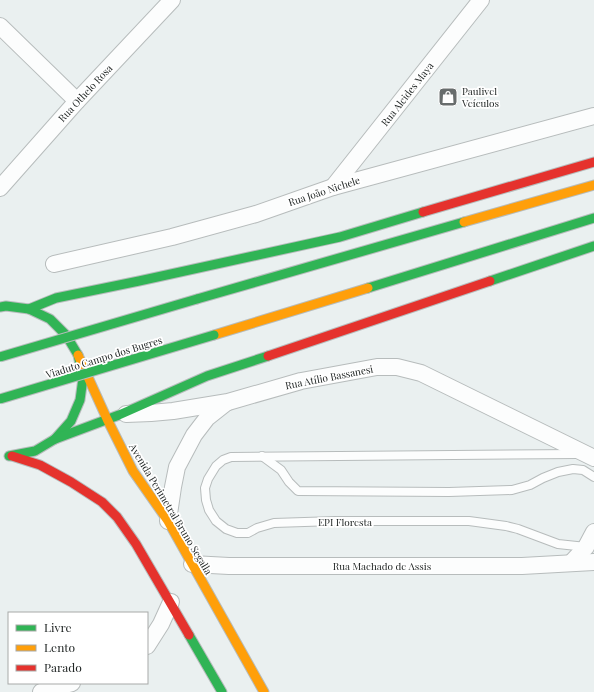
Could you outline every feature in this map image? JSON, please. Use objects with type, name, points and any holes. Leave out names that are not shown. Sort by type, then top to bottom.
[{"type":"highway","points":[[29,309],[56,298],[340,237],[594,162]]},
{"type":"highway","points":[[0,357],[594,185]]},
{"type":"highway","name":"Viaduto Campo dos Bugres","points":[[0,399],[594,218]]},
{"type":"highway","points":[[12,456],[35,451],[55,439],[113,417],[207,376],[594,246]]},
{"type":"highway","points":[[0,307],[6,306],[29,309],[50,319],[66,335],[78,355],[83,378],[80,400],[71,421],[55,439]]},
{"type":"highway","name":"Avenida Perimetral Bruno Segalla","points":[[78,355],[113,417],[134,471],[168,521],[264,692]]},
{"type":"highway","points":[[0,455],[12,456],[40,466],[71,482],[102,502],[117,517],[136,544],[222,692]]},
{"type":"street","name":"Rua Othelo Rosa","points":[[0,188],[77,100],[172,0]]},
{"type":"street","name":"Rua Alcides Maya","points":[[333,187],[479,1]]},
{"type":"street","points":[[0,26],[77,100]]},
{"type":"street","name":"Rua João Nichele","points":[[54,264],[172,237],[256,214],[333,187],[594,116]]},
{"type":"street","name":"Rua Atílio Bassanesi","points":[[113,417],[151,414],[228,402],[301,380],[377,367],[397,367],[421,373],[590,456]]},
{"type":"street","points":[[168,521],[177,467],[194,434],[207,418],[228,402]]},
{"type":"street","points":[[571,563],[586,547],[594,532]]},
{"type":"street","name":"Rua Machado de Assis","points":[[192,564],[230,566],[522,566],[594,562]]},
{"type":"street","points":[[148,644],[161,624],[170,602]]},
{"type":"street","points":[[41,692],[69,684]]},
{"type":"lane","points":[[262,456],[281,470],[289,482],[298,491],[449,492],[512,490],[530,485],[558,472],[574,469],[583,470],[594,477]]},
{"type":"lane","name":"EPI Floresta","points":[[586,547],[558,544],[506,526],[468,522],[335,521],[274,523],[257,528],[248,533],[237,533],[226,529],[216,520],[209,510],[205,488],[208,479],[216,466],[223,460],[232,457],[590,456]]},
{"type":"traffic: fast","points":[[29,309],[56,298],[340,237],[423,212]]},
{"type":"traffic: fast","points":[[368,288],[594,218]]},
{"type":"traffic: fast","points":[[197,299],[464,222]]},
{"type":"traffic: fast","points":[[490,281],[594,246]]},
{"type":"traffic: fast","points":[[0,357],[197,299]]},
{"type":"traffic: fast","points":[[0,307],[6,306],[29,309],[50,319],[66,335],[78,355],[83,378],[80,400],[71,421],[55,439],[35,451],[9,456]]},
{"type":"traffic: fast","points":[[0,399],[214,335]]},
{"type":"traffic: fast","points":[[55,439],[119,415],[207,376],[268,356]]},
{"type":"traffic: fast","points":[[189,635],[222,692]]},
{"type":"traffic: slow","points":[[464,222],[594,185]]},
{"type":"traffic: slow","points":[[214,335],[368,288]]},
{"type":"traffic: slow","points":[[78,355],[107,419],[133,471],[168,521],[264,692]]},
{"type":"traffic: jam","points":[[423,212],[594,162]]},
{"type":"traffic: jam","points":[[268,356],[490,281]]},
{"type":"traffic: jam","points":[[12,456],[40,465],[71,482],[102,502],[117,517],[136,544],[189,635]]},
{"type":"place","name":"Paulivel Veículos","points":[[448,97]]}]
